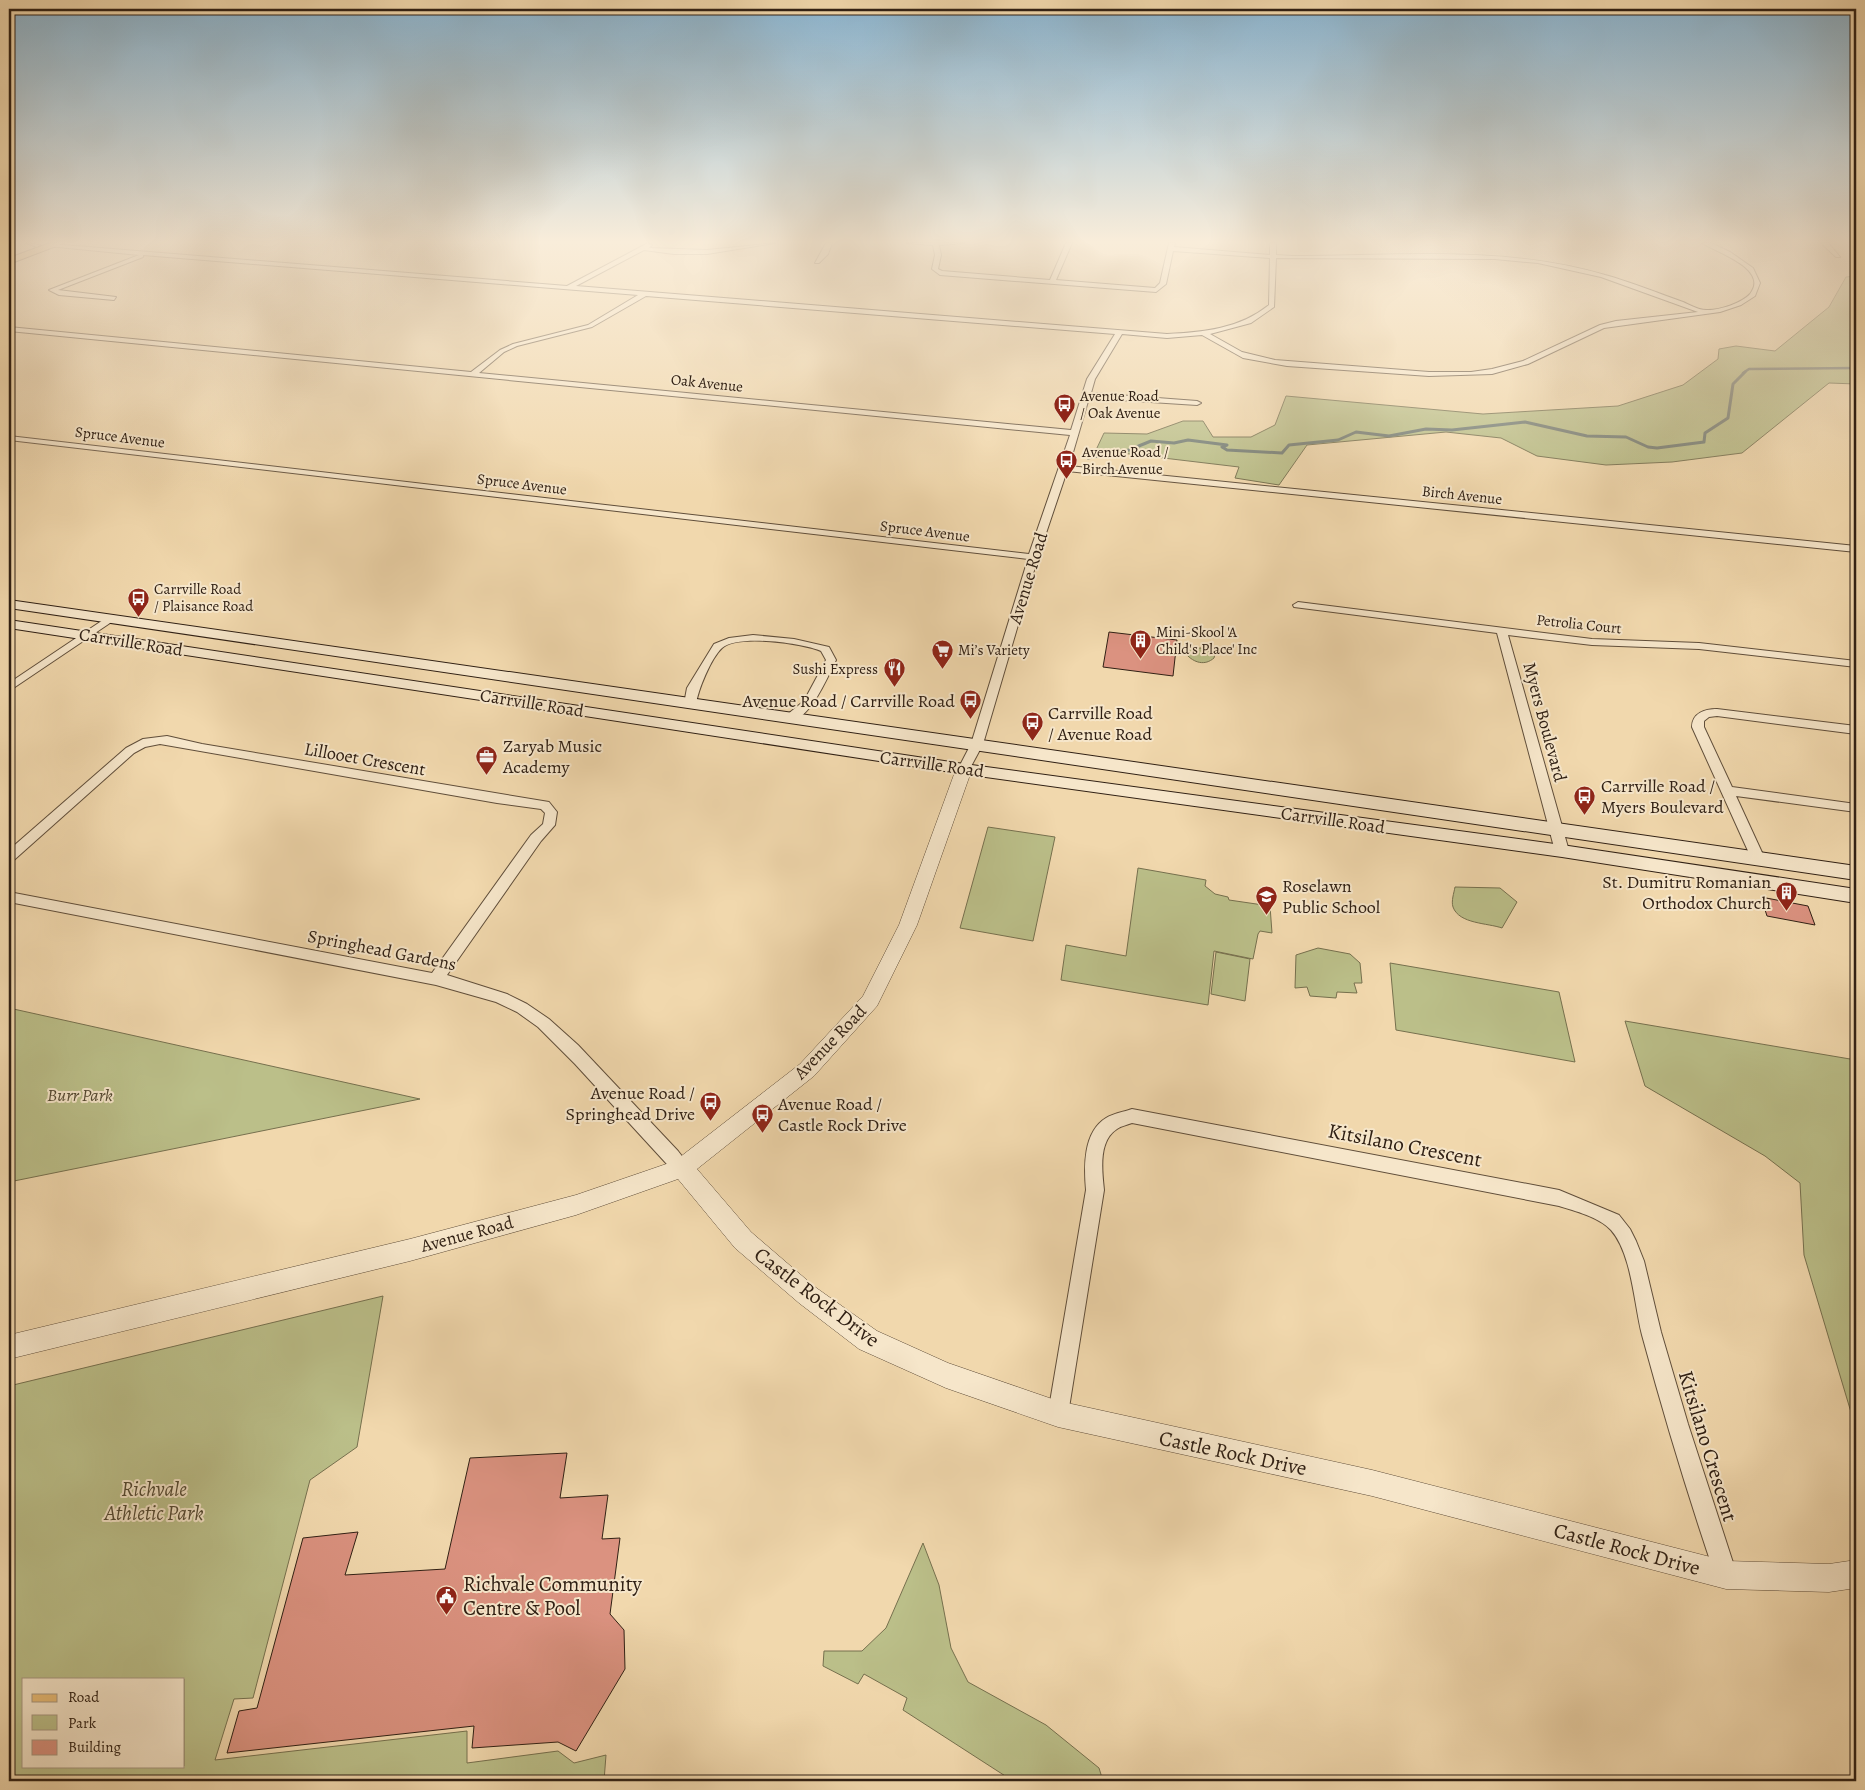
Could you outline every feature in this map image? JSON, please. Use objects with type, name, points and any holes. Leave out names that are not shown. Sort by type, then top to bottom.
[{"type":"main road","name":"Carrville Road","points":[[9,604],[1856,873]]},
{"type":"main road","name":"Carrville Road","points":[[9,624],[964,769],[1562,851],[1856,896]]},
{"type":"main road","points":[[526,702],[540,681]]},
{"type":"main road","points":[[1264,788],[1265,810]]},
{"type":"street","points":[[473,374],[502,351],[515,345],[588,327]]},
{"type":"street","points":[[1038,327],[1167,336],[1206,334],[1236,327]]},
{"type":"street","points":[[1206,334],[1241,355],[1268,361],[1415,373],[1462,373],[1511,367],[1603,327]]},
{"type":"street","name":"Oak Avenue","points":[[9,329],[1074,433]]},
{"type":"street","name":"Avenue Road","points":[[9,1347],[410,1250],[576,1205],[682,1168],[807,1070],[870,1001],[908,925],[964,769],[977,744],[1033,558],[1064,468],[1091,379],[1119,333]]},
{"type":"street","points":[[1086,395],[1196,403]]},
{"type":"street","name":"Spruce Avenue","points":[[9,438],[1033,558]]},
{"type":"street","name":"Birch Avenue","points":[[1064,468],[1856,550]]},
{"type":"street","name":"Petrolia Court","points":[[1298,605],[1604,643],[1699,646],[1856,664]]},
{"type":"street","points":[[9,688],[109,619]]},
{"type":"street","name":"Myers Boulevard","points":[[1502,631],[1562,851]]},
{"type":"street","points":[[690,704],[693,688],[718,646],[725,642],[748,637],[818,646],[826,649],[831,660],[809,703],[789,718]]},
{"type":"street","points":[[1758,859],[1729,791],[1698,727],[1698,721],[1701,716],[1709,712],[1856,730]]},
{"type":"street","name":"Lillooet Crescent","points":[[9,857],[110,771],[125,753],[147,742],[160,740],[179,741],[200,748],[497,799],[545,805],[551,812],[549,825],[536,838],[436,979]]},
{"type":"street","points":[[1729,791],[1856,808]]},
{"type":"street","name":"Springhead Gardens","points":[[9,897],[468,985],[500,997],[523,1009],[546,1026],[630,1110],[682,1168]]},
{"type":"street","name":"Kitsilano Crescent","points":[[1058,1414],[1095,1190],[1093,1158],[1098,1142],[1111,1124],[1132,1116],[1559,1198],[1577,1203],[1616,1222],[1629,1243],[1650,1330],[1700,1504],[1726,1575]]},
{"type":"street","name":"Castle Rock Drive","points":[[682,1168],[743,1240],[807,1295],[868,1340],[946,1376],[1014,1397],[1058,1414],[1372,1483],[1726,1575],[1829,1578],[1856,1574]]},
{"type":"green space","points":[[1805,327],[1856,327],[1856,384],[1829,383],[1742,453],[1672,462],[1606,465],[1537,456],[1501,438],[1446,432],[1307,445],[1279,485],[1235,478],[1239,467],[1096,450],[1104,433],[1147,434],[1183,421],[1203,421],[1213,437],[1251,437],[1275,425],[1286,396],[1483,414],[1618,406],[1683,385],[1718,359],[1719,349],[1736,346],[1775,351]]},
{"type":"green space","points":[[1201,648],[1215,654],[1214,658],[1203,663],[1192,660],[1186,654],[1186,650]]},
{"type":"green space","points":[[988,827],[1055,837],[1033,941],[960,928]]},
{"type":"green space","points":[[1138,868],[1206,880],[1205,886],[1215,894],[1228,897],[1229,900],[1270,906],[1272,933],[1260,931],[1253,959],[1214,951],[1208,1005],[1061,980],[1066,945],[1126,956]]},
{"type":"green space","points":[[1455,887],[1500,888],[1517,902],[1502,928],[1475,922],[1467,920],[1456,913],[1452,900]]},
{"type":"green space","points":[[1318,948],[1350,954],[1360,963],[1362,983],[1354,983],[1357,993],[1337,992],[1336,998],[1310,996],[1307,987],[1295,988],[1296,955]]},
{"type":"green space","points":[[1216,952],[1250,959],[1245,1001],[1211,994]]},
{"type":"green space","points":[[1390,963],[1559,992],[1575,1062],[1396,1030]]},
{"type":"green space","name":"Burr Park","points":[[9,1008],[420,1099],[9,1182]]},
{"type":"green space","points":[[1625,1021],[1856,1060],[1856,1429],[1804,1255],[1800,1183],[1765,1156],[1645,1086]]},
{"type":"green space","name":"Richvale Athletic Park","points":[[383,1296],[357,1447],[310,1480],[253,1698],[234,1699],[215,1760],[467,1731],[467,1763],[558,1751],[574,1763],[606,1755],[604,1781],[9,1781],[9,1386]]},
{"type":"green space","points":[[923,1543],[939,1585],[951,1648],[968,1682],[1046,1725],[1099,1768],[1103,1781],[1013,1781],[903,1710],[907,1698],[864,1674],[858,1684],[823,1666],[824,1651],[862,1651],[886,1628]]},
{"type":"building","name":"Mini-Skool 'A Child's Place' Inc","points":[[1109,632],[1177,640],[1173,676],[1103,667]]},
{"type":"building","name":"St. Dumitru Romanian Orthodox Church","points":[[1761,897],[1808,906],[1815,925],[1767,916]]},
{"type":"building","name":"Richvale Community Centre & Pool","points":[[567,1453],[560,1498],[608,1495],[602,1539],[620,1538],[610,1614],[624,1630],[625,1669],[576,1751],[558,1742],[472,1748],[474,1726],[227,1753],[239,1711],[257,1708],[303,1538],[358,1532],[345,1575],[445,1569],[470,1458]]},
{"type":"waterway","points":[[1743,373],[1749,369],[1856,368]]},
{"type":"waterway","points":[[1088,458],[1129,450],[1151,441],[1174,443],[1188,440],[1227,445],[1222,447],[1227,450],[1282,453],[1289,445],[1338,440],[1356,432],[1389,436],[1426,429],[1452,430],[1525,422],[1587,436],[1626,437],[1648,447],[1657,448],[1704,442],[1705,433],[1728,418],[1733,384],[1745,372]]},
{"type":"place","name":"Avenue Road / Oak Avenue","points":[[1064,424]]},
{"type":"place","name":"Avenue Road / Birch Avenue","points":[[1066,480]]},
{"type":"place","name":"Carrville Road / Plaisance Road","points":[[138,617]]},
{"type":"place","name":"Mini-Skool 'A Child's Place' Inc","points":[[1140,660]]},
{"type":"place","name":"Mi’s Variety","points":[[942,669]]},
{"type":"place","name":"Sushi Express","points":[[894,688]]},
{"type":"place","name":"Avenue Road / Carrville Road","points":[[971,720]]},
{"type":"place","name":"Carrville Road / Avenue Road","points":[[1032,742]]},
{"type":"place","name":"Zaryab Music Academy","points":[[487,775]]},
{"type":"place","name":"Carrville Road / Myers Boulevard","points":[[1585,815]]},
{"type":"place","name":"St. Dumitru Romanian Orthodox Church","points":[[1787,911]]},
{"type":"place","name":"Roselawn Public School","points":[[1266,915]]},
{"type":"place","name":"Avenue Road / Springhead Drive","points":[[711,1122]]},
{"type":"place","name":"Avenue Road / Castle Rock Drive","points":[[762,1133]]},
{"type":"place","name":"Richvale Community Centre & Pool","points":[[447,1615]]}]
